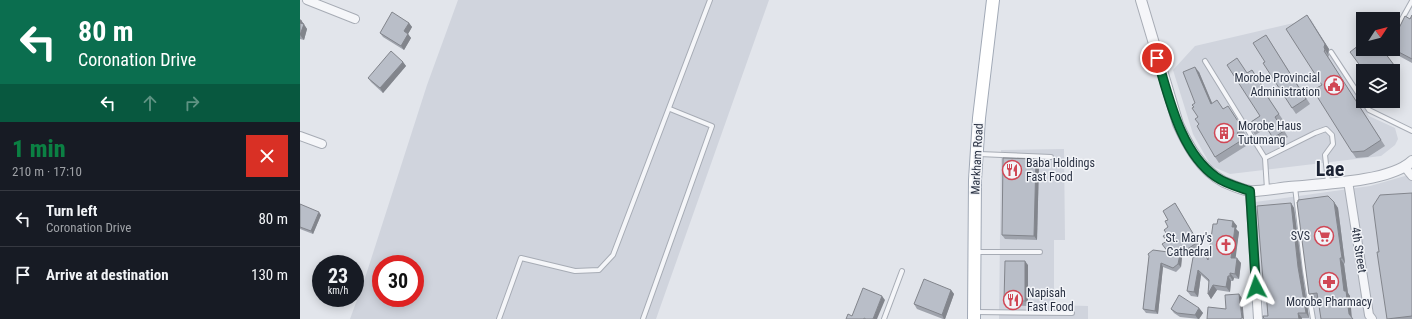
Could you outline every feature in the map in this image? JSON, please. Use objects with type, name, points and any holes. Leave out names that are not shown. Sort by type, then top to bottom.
[{"type":"main road","name":"Markham Road","points":[[974,315],[975,180],[979,118],[993,0]]},
{"type":"street","points":[[307,0],[355,19]]},
{"type":"street","points":[[1141,0],[1178,124],[1193,152],[1216,177],[1250,191],[1376,177],[1390,173],[1408,164],[1412,176]]},
{"type":"street","points":[[300,136],[322,144]]},
{"type":"street","name":"4th Street","points":[[1348,181],[1369,315],[1372,319]]},
{"type":"street","points":[[1250,191],[1258,319]]},
{"type":"lane","points":[[499,319],[522,258],[575,271],[599,270],[613,255],[670,109],[710,0]]},
{"type":"lane","points":[[1400,22],[1412,0]]},
{"type":"lane","points":[[1331,52],[1369,110],[1412,131]]},
{"type":"lane","points":[[1205,61],[1265,158],[1266,190]]},
{"type":"lane","points":[[643,319],[712,126],[670,109]]},
{"type":"lane","points":[[1265,158],[1315,133],[1326,130],[1332,135],[1333,144],[1326,156],[1328,183]]},
{"type":"lane","points":[[977,154],[1051,157]]},
{"type":"lane","points":[[1295,186],[1305,271],[1313,319]]},
{"type":"lane","points":[[975,252],[1040,252]]},
{"type":"lane","points":[[884,319],[902,270]]},
{"type":"lane","points":[[974,315],[1072,313]]},
{"type":"shaded area","points":[[458,0],[769,0],[656,319],[350,319],[354,307],[364,307],[364,281],[372,256],[372,307],[424,307],[424,255],[372,255],[427,85]]},
{"type":"shaded area","points":[[1311,19],[1356,94],[1356,108],[1364,108],[1369,116],[1395,128],[1398,139],[1395,145],[1381,156],[1230,174],[1211,166],[1193,134],[1173,70],[1195,46]]},
{"type":"shaded area","points":[[1064,149],[1065,240],[1054,240],[1054,305],[1088,306],[1088,319],[999,319],[1001,150]]},
{"type":"shaded area","points":[[1412,174],[1412,319],[1264,319],[1255,202],[1370,186]]},
{"type":"building","points":[[392,12],[409,23],[404,31],[408,34],[401,46],[380,33]]},
{"type":"building","points":[[1307,15],[1325,44],[1324,51],[1356,101],[1356,108],[1361,108],[1381,140],[1364,151],[1352,152],[1313,90],[1322,85],[1286,29]]},
{"type":"building","points":[[1412,15],[1412,59],[1400,53],[1400,26],[1405,16],[1410,19]]},
{"type":"building","points":[[300,23],[304,24],[300,35]]},
{"type":"building","points":[[1266,35],[1306,99],[1292,108],[1263,63],[1265,62],[1253,43]]},
{"type":"building","points":[[1356,47],[1356,56],[1387,56],[1393,64],[1359,64],[1350,52]]},
{"type":"building","points":[[391,51],[403,62],[380,88],[368,78]]},
{"type":"building","points":[[1237,58],[1247,73],[1252,70],[1279,114],[1275,117],[1284,131],[1273,138],[1263,122],[1251,129],[1248,124],[1260,116],[1227,65]]},
{"type":"building","name":"Morobe Haus Tutumang","points":[[1195,67],[1211,104],[1217,100],[1223,109],[1228,106],[1243,129],[1237,133],[1242,140],[1215,157],[1197,126],[1199,124],[1195,119],[1198,117],[1192,108],[1194,107],[1192,105],[1195,103],[1183,72]]},
{"type":"building","points":[[1003,158],[1036,159],[1034,236],[1002,235]]},
{"type":"building","points":[[1412,193],[1412,316],[1387,319],[1377,252],[1379,252],[1373,206],[1380,195]]},
{"type":"building","points":[[1328,196],[1334,202],[1342,258],[1340,258],[1344,291],[1346,291],[1349,314],[1353,319],[1321,319],[1317,293],[1309,294],[1297,202],[1298,200]]},
{"type":"building","points":[[1175,203],[1198,242],[1180,254],[1178,264],[1173,268],[1161,263],[1155,311],[1143,309],[1148,254],[1153,250],[1168,252],[1162,244],[1167,241],[1163,236],[1167,234],[1164,230],[1168,227],[1165,221],[1168,220],[1163,211]]},
{"type":"building","points":[[1291,203],[1298,267],[1306,313],[1298,313],[1299,319],[1264,319],[1263,316],[1268,316],[1266,292],[1264,292],[1257,206]]},
{"type":"building","points":[[300,204],[319,212],[311,231],[300,227]]},
{"type":"building","name":"St. Mary's Cathedral","points":[[1218,219],[1233,221],[1232,227],[1235,227],[1231,258],[1237,258],[1235,274],[1230,273],[1226,287],[1213,285],[1208,294],[1209,280],[1198,270],[1194,292],[1187,291],[1194,252],[1204,253],[1208,260],[1213,224],[1217,224]]},
{"type":"building","points":[[1005,261],[1025,261],[1025,301],[1004,301]]},
{"type":"building","points":[[924,279],[951,290],[942,315],[914,304]]},
{"type":"building","points":[[863,288],[882,296],[873,319],[846,319],[848,314],[852,316]]},
{"type":"building","points":[[1239,294],[1242,318],[1207,319],[1208,307],[1226,309],[1225,295]]},
{"type":"building","points":[[1179,295],[1199,308],[1195,315],[1177,313],[1171,309]]},
{"type":"place","name":"Morobe Provincial Administration","points":[[1334,85]]},
{"type":"place","name":"Morobe Haus Tutumang","points":[[1224,133]]},
{"type":"place","name":"Baba Holdings Fast Food","points":[[1012,170]]},
{"type":"place","name":"SVS","points":[[1324,236]]},
{"type":"place","name":"St. Mary's Cathedral","points":[[1226,245]]},
{"type":"place","name":"Morobe Pharmacy","points":[[1329,282]]},
{"type":"place","name":"Napisah Fast Food","points":[[1013,300]]},
{"type":"district","name":"Lae","points":[[1330,169]]},
{"type":"route","points":[[1157,58],[1178,124],[1193,152],[1216,177],[1250,191],[1256,287]]}]
